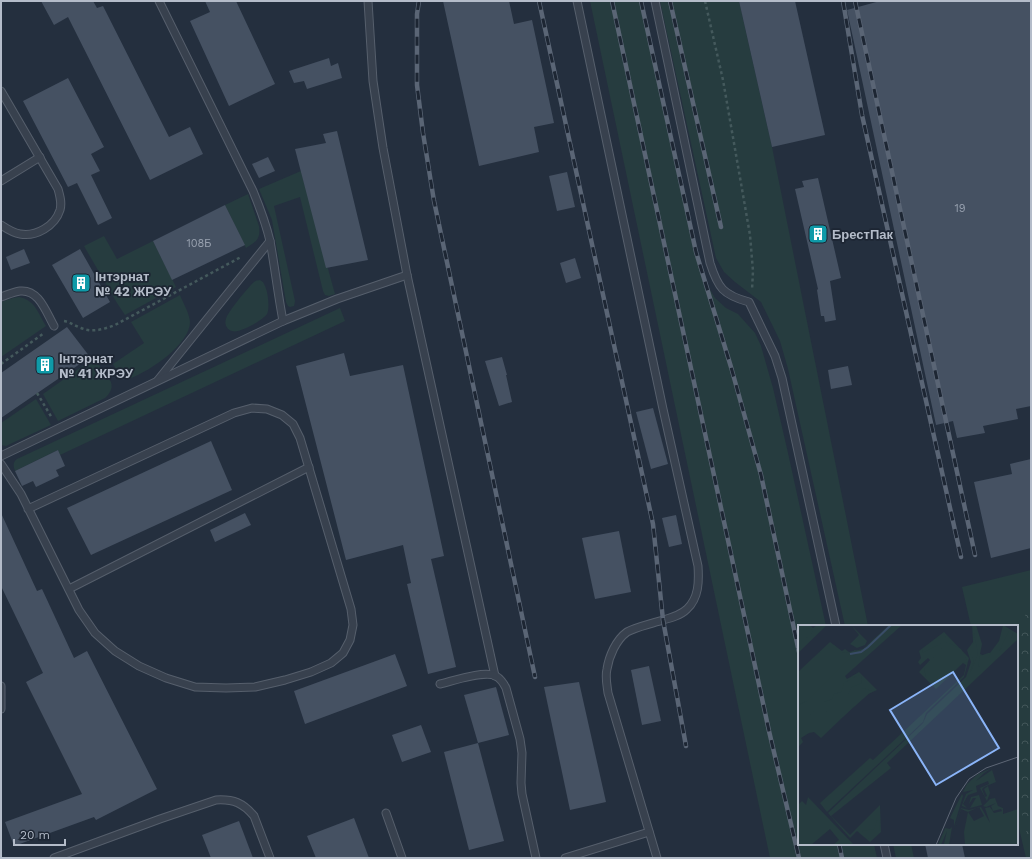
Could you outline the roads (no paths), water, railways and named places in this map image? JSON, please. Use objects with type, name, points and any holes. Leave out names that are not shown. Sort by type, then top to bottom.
[{"type":"lane","points":[[159,1],[253,191],[265,222],[270,242],[283,321]]},
{"type":"lane","points":[[368,1],[377,113],[383,148],[407,275],[495,676]]},
{"type":"lane","points":[[577,1],[663,409],[698,566],[698,588],[694,599],[687,609],[679,615],[635,628],[627,632],[615,646],[610,657],[607,670],[606,682],[608,693],[657,858]]},
{"type":"lane","points":[[655,1],[714,277],[719,286],[729,295],[750,302],[775,356],[782,378],[836,625]]},
{"type":"lane","points":[[1,91],[58,189],[61,199],[60,210],[56,220],[47,228],[35,234],[20,234],[8,230],[1,225]]},
{"type":"lane","points":[[1,181],[40,157]]},
{"type":"lane","points":[[157,382],[270,242]]},
{"type":"lane","points":[[1,456],[283,321],[337,299],[407,275]]},
{"type":"lane","points":[[1,297],[20,291],[27,291],[33,294],[38,298],[54,326]]},
{"type":"lane","points":[[1,464],[21,494],[28,509],[79,610],[95,632],[115,651],[139,666],[166,678],[195,687],[255,687],[311,672],[331,663],[342,653],[350,640],[353,625],[351,609],[309,467],[300,438],[293,424],[282,415],[267,409],[252,408],[234,413],[28,509]]},
{"type":"lane","points":[[69,589],[309,467]]},
{"type":"lane","points":[[440,684],[486,674],[495,676],[502,681],[506,688],[520,739],[522,753],[522,794],[536,858]]},
{"type":"lane","points":[[1,686],[1,709]]},
{"type":"lane","points":[[54,858],[160,818],[216,800],[234,801],[250,811],[254,816],[270,858]]},
{"type":"lane","points":[[386,813],[402,858]]},
{"type":"lane","points":[[565,858],[649,832]]},
{"type":"lane","points":[[884,845],[887,858]]},
{"type":"railway","points":[[419,1],[417,14],[417,85],[434,201],[535,677]]},
{"type":"railway","points":[[539,1],[653,524],[663,620],[686,746]]},
{"type":"railway","points":[[612,1],[769,731],[799,858]]},
{"type":"railway","points":[[641,1],[696,252],[731,367],[761,475],[798,647]]},
{"type":"railway","points":[[670,1],[721,227]]},
{"type":"railway","points":[[843,1],[862,115],[961,557]]},
{"type":"railway","points":[[855,1],[975,555]]},
{"type":"railway","points":[[839,845],[842,858]]},
{"type":"place","name":"БрестПак","points":[[818,234]]},
{"type":"place","name":"Інтэрнат № 42 ЖРЭУ","points":[[81,283]]},
{"type":"place","name":"Інтэрнат № 41 ЖРЭУ","points":[[45,365]]}]
